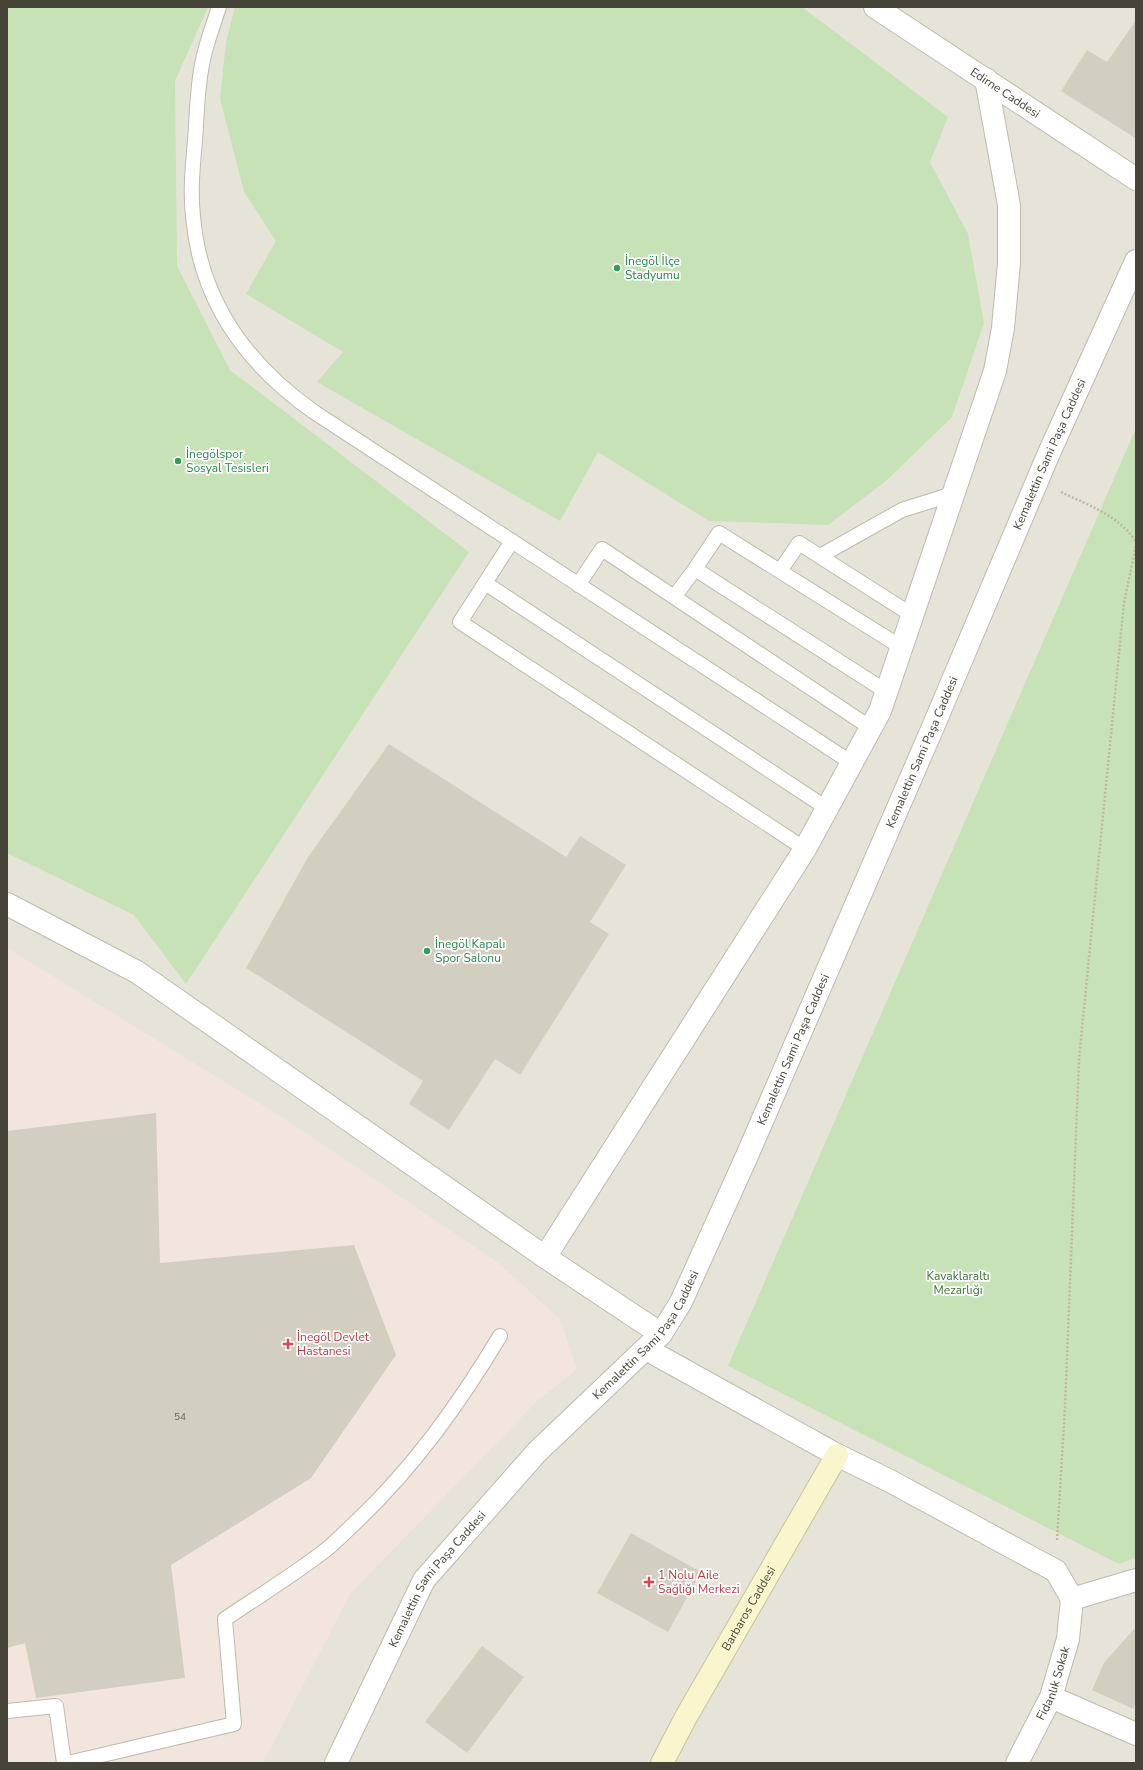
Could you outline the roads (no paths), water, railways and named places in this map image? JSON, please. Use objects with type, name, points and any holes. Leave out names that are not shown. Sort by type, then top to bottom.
[{"type":"main road","name":"Barbaros Caddesi","points":[[662,1763],[686,1717],[838,1455]]},
{"type":"street","name":"Edirne Caddesi","points":[[874,7],[986,79],[1136,179]]},
{"type":"street","points":[[545,1257],[805,849],[880,711],[995,371],[1003,328],[1009,263],[1009,204],[986,79]]},
{"type":"street","name":"Kemalettin Sami Paşa Caddesi","points":[[336,1763],[424,1580],[537,1452],[653,1342],[680,1302],[743,1165],[930,734],[1037,480],[1136,261]]},
{"type":"street","points":[[7,904],[137,972],[545,1257],[653,1342],[838,1455],[890,1481],[1056,1571],[1072,1599],[1136,1580]]},
{"type":"street","name":"Fidanlık Sokak","points":[[1017,1763],[1051,1697],[1068,1639],[1072,1599]]},
{"type":"street","points":[[1051,1697],[1136,1734]]},
{"type":"lane","points":[[219,7],[202,65],[192,186],[193,216],[197,245],[216,301],[229,327],[247,352],[289,394],[578,585],[852,763]]},
{"type":"lane","points":[[820,556],[902,510],[953,494]]},
{"type":"lane","points":[[674,597],[719,533],[901,648]]},
{"type":"lane","points":[[512,541],[460,622],[805,849]]},
{"type":"lane","points":[[780,571],[799,543],[912,615]]},
{"type":"lane","points":[[578,585],[602,549],[870,728]]},
{"type":"lane","points":[[694,569],[886,692]]},
{"type":"lane","points":[[485,584],[828,809]]},
{"type":"lane","points":[[68,1763],[234,1724],[225,1619],[327,1549],[371,1508],[411,1464],[444,1423],[500,1336]]},
{"type":"lane","points":[[7,1711],[56,1706],[64,1763]]},
{"type":"place","name":"İnegöl İlçe Stadyumu","points":[[617,268]]},
{"type":"place","name":"İnegölspor Sosyal Tesisleri","points":[[178,461]]},
{"type":"place","name":"İnegöl Kapalı Spor Salonu","points":[[427,951]]},
{"type":"place","name":"İnegöl Devlet Hastanesi","points":[[288,1344]]},
{"type":"place","name":"1 Nolu Aile Sağlığı Merkezi","points":[[649,1582]]},
{"type":"park label","name":"Kavaklaraltı Mezarlığı","points":[[958,1283]]}]
